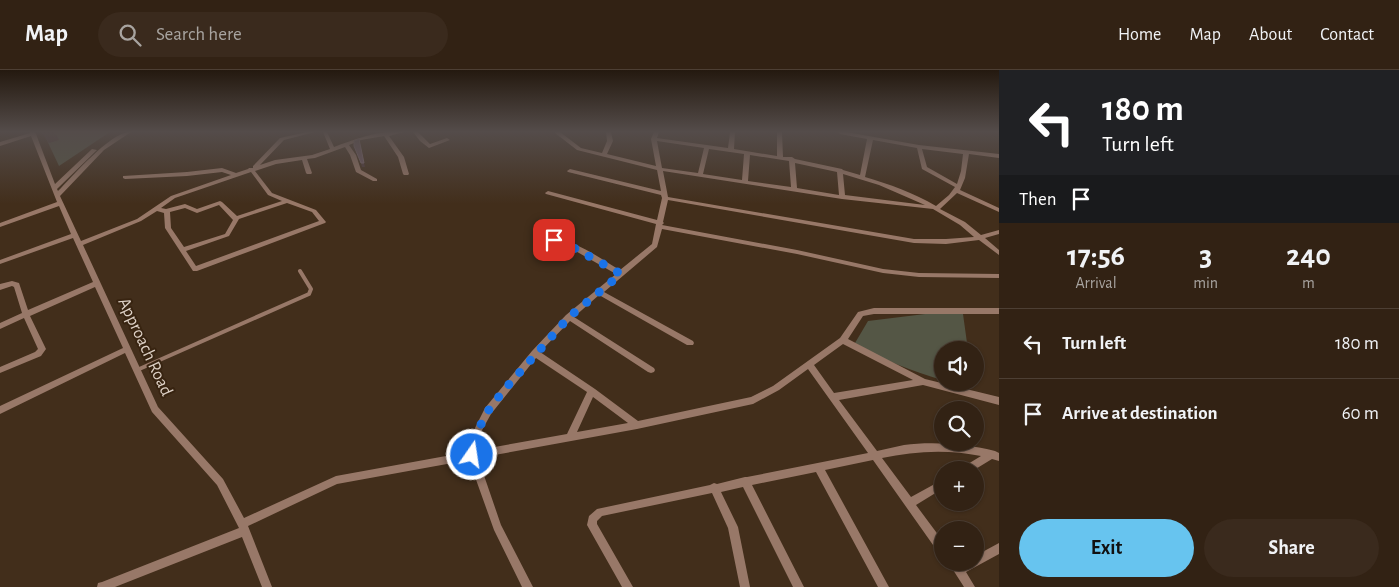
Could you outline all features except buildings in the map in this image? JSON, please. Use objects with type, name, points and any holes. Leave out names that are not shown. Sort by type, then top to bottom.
[{"type":"street","name":"Approach Road","points":[[42,156],[79,244],[155,409],[220,482],[243,528],[267,587]]},
{"type":"street","points":[[58,196],[89,156]]},
{"type":"street","points":[[0,225],[58,196],[95,156]]},
{"type":"street","points":[[252,169],[264,156]]},
{"type":"street","points":[[79,244],[134,222],[181,194],[275,162],[311,156]]},
{"type":"street","points":[[353,156],[358,171],[375,180]]},
{"type":"street","points":[[399,156],[406,174]]},
{"type":"street","points":[[609,156],[660,169],[700,176],[842,197],[937,208],[958,189],[964,176],[966,156]]},
{"type":"street","points":[[528,587],[497,527],[472,455],[477,432],[488,411],[535,353],[569,317],[655,245],[661,225],[665,196],[658,156]]},
{"type":"street","points":[[700,176],[704,156]]},
{"type":"street","points":[[745,183],[747,156]]},
{"type":"street","points":[[768,156],[792,159],[863,176],[937,208],[983,238],[999,253]]},
{"type":"street","points":[[863,176],[867,156]]},
{"type":"street","points":[[921,156],[924,168],[958,189],[999,210]]},
{"type":"street","points":[[304,158],[308,174]]},
{"type":"street","points":[[792,159],[794,190]]},
{"type":"street","points":[[166,211],[169,216],[167,226],[193,266],[197,269],[323,222],[314,211],[284,202],[266,191],[252,169]]},
{"type":"street","points":[[125,177],[222,170],[236,175]]},
{"type":"street","points":[[840,170],[842,197]]},
{"type":"street","points":[[570,171],[665,196],[914,241],[928,242],[983,238],[999,232]]},
{"type":"street","points":[[548,193],[661,225],[883,271],[919,275],[999,276]]},
{"type":"street","points":[[182,250],[227,235],[236,219],[284,202]]},
{"type":"street","points":[[156,208],[166,211],[185,206],[198,210],[220,203],[236,219]]},
{"type":"street","points":[[0,262],[75,235]]},
{"type":"street","points":[[546,240],[567,244],[621,274]]},
{"type":"street","points":[[0,287],[12,283],[17,285],[26,315],[42,350],[0,370]]},
{"type":"street","points":[[0,326],[97,284]]},
{"type":"street","points":[[599,292],[690,343]]},
{"type":"street","points":[[102,587],[243,528],[336,480],[637,425],[753,400],[776,388],[843,340],[861,314],[874,311],[999,311]]},
{"type":"street","points":[[569,317],[651,370]]},
{"type":"street","points":[[843,340],[922,382],[999,401]]},
{"type":"street","points":[[0,410],[127,349]]},
{"type":"street","points":[[535,353],[592,391],[637,425]]},
{"type":"street","points":[[809,365],[934,537]]},
{"type":"street","points":[[834,398],[922,382]]},
{"type":"street","points":[[570,437],[592,391]]},
{"type":"street","points":[[628,587],[592,525],[592,519],[600,512],[906,449],[955,447],[996,455]]},
{"type":"street","points":[[984,461],[996,455]]},
{"type":"street","points":[[818,467],[884,587]]},
{"type":"street","points":[[745,481],[799,587]]},
{"type":"street","points":[[714,487],[735,533],[745,587]]},
{"type":"street","points":[[910,503],[934,489]]},
{"type":"street","points":[[984,556],[999,548]]},
{"type":"street","points":[[959,571],[970,587]]},
{"type":"lane","points":[[136,370],[309,294],[311,290],[300,271]]},
{"type":"green space","points":[[54,156],[74,156],[59,166]]},
{"type":"green space","points":[[925,314],[963,314],[967,341],[934,341],[934,377],[876,355],[855,343],[868,321]]},
{"type":"route","points":[[472,455],[477,432],[488,411],[504,390],[569,317],[621,274],[567,244],[554,240]]}]
